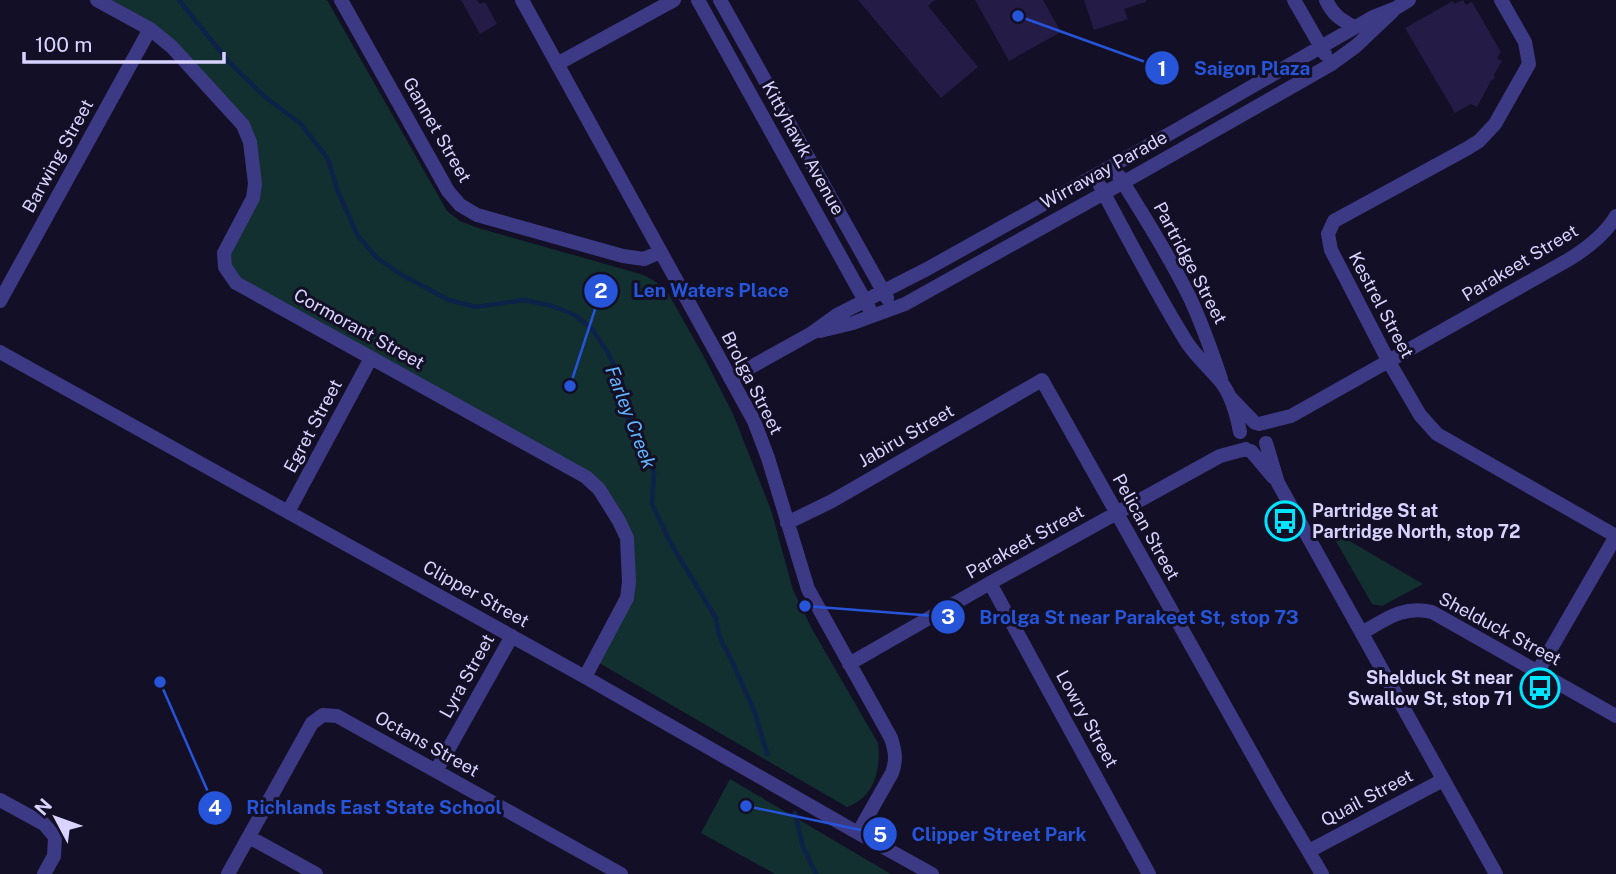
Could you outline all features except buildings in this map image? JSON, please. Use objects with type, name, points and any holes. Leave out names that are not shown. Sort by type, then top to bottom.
[{"type":"street","name":"Cormorant Street","points":[[97,0],[150,29],[172,47],[243,125],[250,142],[255,184],[253,198],[224,253],[225,267],[236,283],[586,477],[599,489],[627,538],[629,582],[627,598],[585,677]]},
{"type":"street","name":"Gannet Street","points":[[341,0],[448,191],[460,205],[477,215],[622,257],[645,259],[660,252]]},
{"type":"street","name":"Brolga Street","points":[[522,0],[754,421],[808,589],[891,738],[896,763],[858,834]]},
{"type":"street","points":[[557,64],[674,0]]},
{"type":"street","name":"Kittyhawk Avenue","points":[[698,0],[872,316]]},
{"type":"street","name":"Kittyhawk Avenue","points":[[720,0],[892,309]]},
{"type":"street","points":[[1326,0],[1335,15],[1354,27]]},
{"type":"street","name":"Wirraway Parade","points":[[731,378],[812,333],[837,315],[884,292],[1094,176],[1354,27],[1409,0]]},
{"type":"street","name":"Kestrel Street","points":[[1501,0],[1525,42],[1529,64],[1495,124],[1468,149],[1334,221],[1328,234],[1331,250],[1389,362],[1420,415],[1437,434],[1616,536]]},
{"type":"street","points":[[1295,1],[1330,65]]},
{"type":"street","name":"Wirraway Parade","points":[[812,333],[842,326],[905,304],[1330,65],[1356,46],[1396,8]]},
{"type":"street","name":"Barwing Street","points":[[0,301],[150,29]]},
{"type":"street","name":"Partridge Street","points":[[1113,165],[1166,252],[1190,298],[1230,397],[1244,442],[1278,483],[1496,874]]},
{"type":"street","name":"Partridge Street","points":[[1094,176],[1185,340],[1223,384]]},
{"type":"street","name":"Parakeet Street","points":[[1257,424],[1291,416],[1587,248],[1616,216]]},
{"type":"street","name":"Clipper Street","points":[[0,352],[512,636],[932,874]]},
{"type":"street","name":"Egret Street","points":[[288,512],[371,358]]},
{"type":"street","name":"Jabiru Street","points":[[787,523],[832,501],[1042,380]]},
{"type":"street","name":"Pelican Street","points":[[1042,380],[1322,874]]},
{"type":"street","name":"Partridge Street","points":[[1230,397],[1257,424]]},
{"type":"street","name":"Parakeet Street","points":[[1266,441],[1291,416]]},
{"type":"street","points":[[1257,424],[1265,430],[1266,441],[1260,449],[1244,442],[1246,425],[1257,424]]},
{"type":"street","name":"Partridge Street","points":[[1266,441],[1278,483]]},
{"type":"street","name":"Parakeet Street","points":[[849,663],[1244,442]]},
{"type":"street","points":[[1538,671],[1616,536]]},
{"type":"street","name":"Lowry Street","points":[[990,583],[1149,874]]},
{"type":"street","name":"Shelduck Street","points":[[1362,633],[1390,617],[1418,609],[1432,612],[1616,716]]},
{"type":"street","name":"Lyra Street","points":[[436,771],[512,636]]},
{"type":"street","name":"Octans Street","points":[[249,837],[312,723],[323,715],[337,716],[621,874]]},
{"type":"street","name":"Quail Street","points":[[1309,851],[1443,780]]},
{"type":"street","points":[[0,800],[44,824],[55,837],[54,856],[44,874]]},
{"type":"street","points":[[228,874],[249,837],[316,874]]},
{"type":"green space","points":[[97,0],[327,0],[447,211],[460,221],[478,228],[642,275],[665,289],[733,414],[771,510],[793,590],[812,629],[878,743],[877,772],[864,796],[847,807],[594,660],[627,598],[627,538],[599,489],[236,283],[225,267],[253,198],[250,142],[172,47]]},
{"type":"green space","points":[[1329,529],[1423,584],[1382,606],[1372,604]]},
{"type":"green space","points":[[730,779],[891,874],[775,874],[701,833]]},
{"type":"waterway","name":"Farley Creek","points":[[179,0],[229,62],[265,97],[301,124],[328,159],[338,192],[358,236],[377,258],[449,300],[476,307],[524,300],[552,306],[575,315],[592,329],[608,353],[622,382],[629,423],[654,472],[652,504],[670,542],[716,618],[719,636],[755,713],[767,754]]},
{"type":"waterway","name":"Farley Creek","points":[[795,813],[803,847],[816,874]]},
{"type":"place","name":"Saigon Plaza","points":[[1018,16]]},
{"type":"place","name":"Len Waters Place","points":[[570,386]]},
{"type":"place","name":"Partridge St at Partridge North, stop 72","points":[[1285,521]]},
{"type":"place","name":"Brolga St near Parakeet St, stop 73","points":[[805,606]]},
{"type":"place","name":"Richlands East State School","points":[[160,682]]},
{"type":"place","name":"Shelduck St near Swallow St, stop 71","points":[[1540,688]]},
{"type":"place","name":"Clipper Street Park","points":[[746,806]]}]
